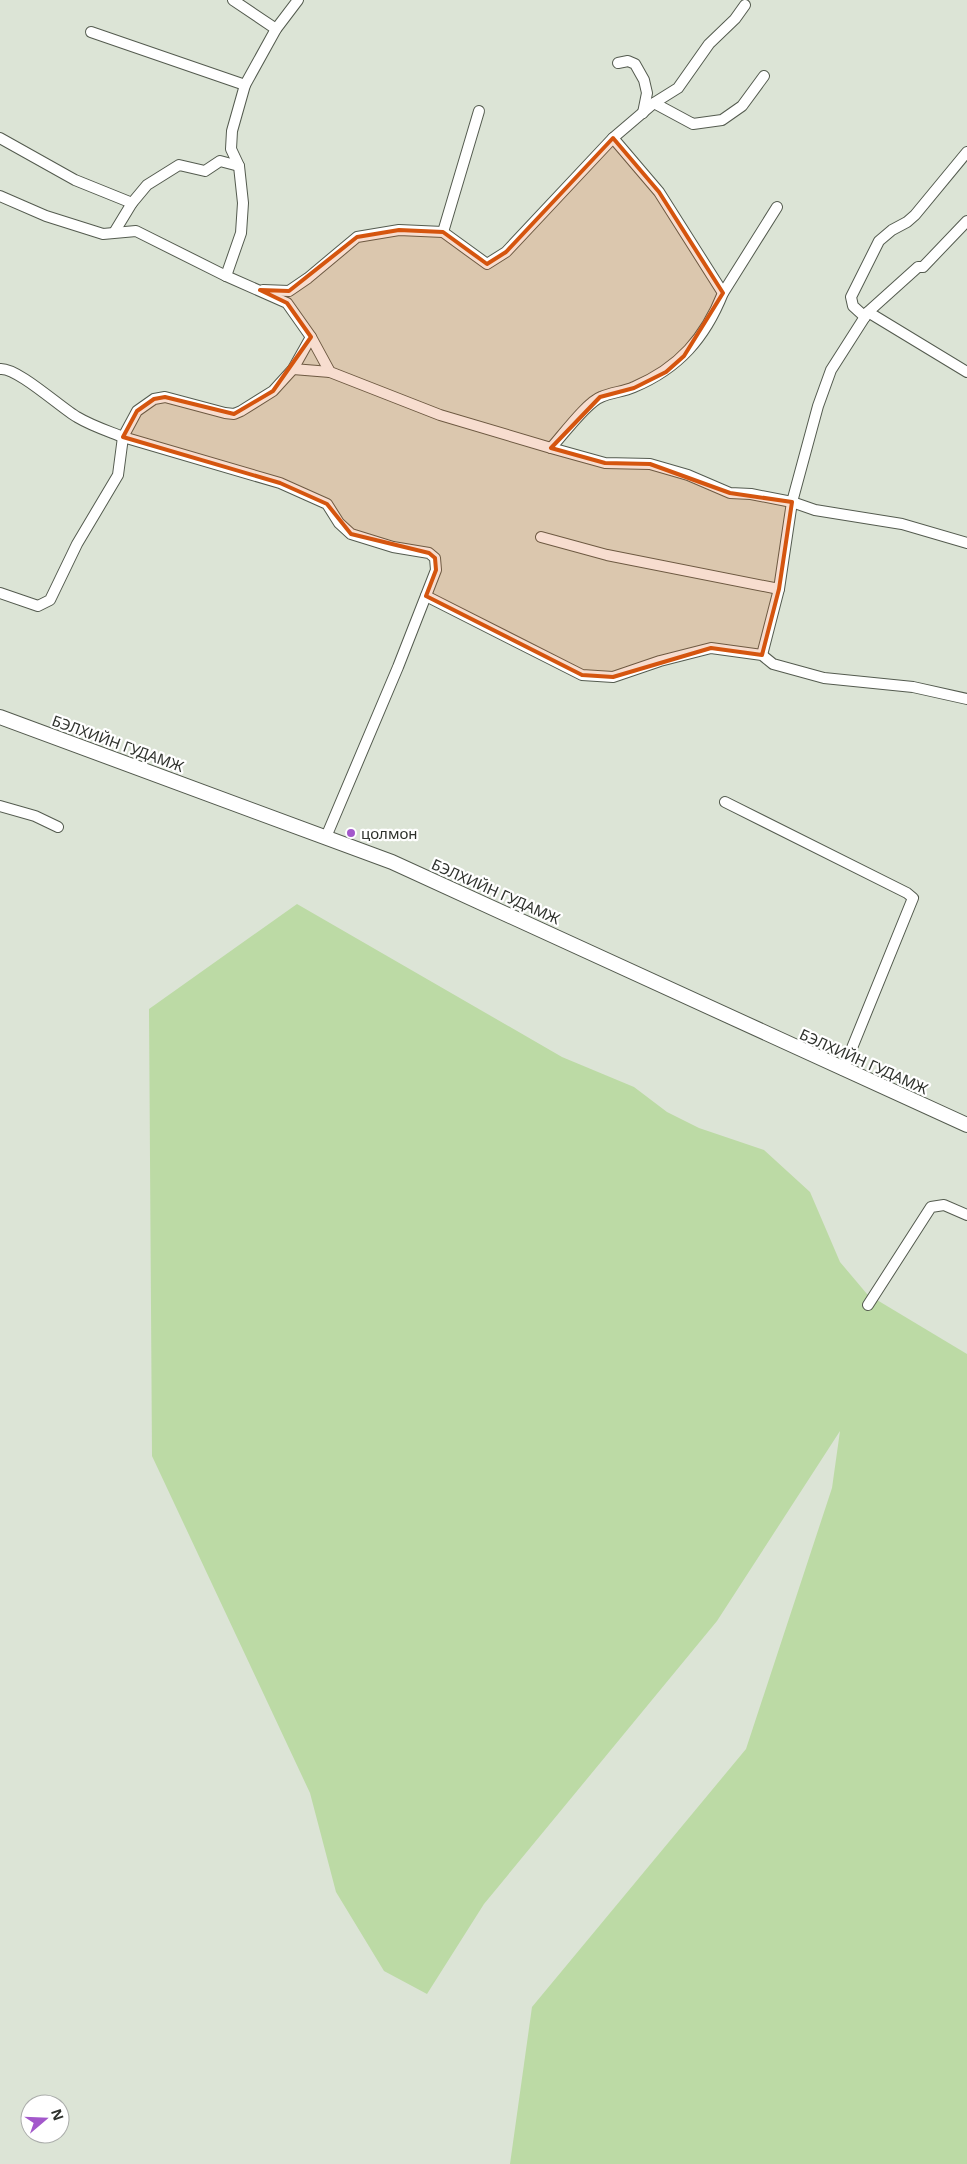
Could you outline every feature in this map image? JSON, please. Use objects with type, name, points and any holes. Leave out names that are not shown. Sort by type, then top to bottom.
[{"type":"main road","name":"БЭЛХИЙН ГУДАМЖ","points":[[0,717],[392,862],[632,970],[843,1070],[967,1125]]},
{"type":"street","points":[[233,0],[276,29]]},
{"type":"street","points":[[226,276],[241,233],[244,203],[239,166],[231,149],[232,131],[245,85],[276,29],[298,0]]},
{"type":"street","points":[[260,290],[290,291],[357,238],[399,230],[443,232],[487,264],[506,252],[613,138],[654,103],[678,88],[709,44],[735,19],[745,5]]},
{"type":"street","points":[[91,32],[245,85]]},
{"type":"street","points":[[618,63],[628,61],[635,64],[644,80],[648,93],[643,113]]},
{"type":"street","points":[[654,103],[693,124],[722,120],[742,106],[764,76]]},
{"type":"street","points":[[443,232],[479,111]]},
{"type":"street","points":[[0,138],[75,180],[132,203]]},
{"type":"street","points":[[613,138],[658,192],[723,293]]},
{"type":"street","points":[[967,152],[915,215],[879,241],[851,297],[853,306],[967,372]]},
{"type":"street","points":[[115,231],[132,203],[147,185],[179,165],[205,171],[220,161],[239,166]]},
{"type":"street","points":[[0,196],[46,216],[103,234],[115,231],[136,231],[226,276],[287,303],[311,337],[330,372]]},
{"type":"street","points":[[551,448],[583,411],[600,397],[618,394],[634,388],[666,372],[684,356],[704,329],[717,308],[723,293],[777,207]]},
{"type":"street","points":[[762,655],[778,589],[792,502],[818,406],[831,370],[867,314],[918,267],[923,267],[967,221]]},
{"type":"street","points":[[0,593],[38,606],[50,600],[77,544],[118,475],[123,437],[137,411],[154,399],[165,397],[234,414],[273,391],[292,369],[311,337]]},
{"type":"street","points":[[0,369],[9,370],[77,417],[123,437],[280,483],[328,504],[339,523],[350,534],[393,546],[429,553],[434,558],[436,570],[426,596],[326,837]]},
{"type":"street","points":[[292,369],[330,372],[440,415],[605,462],[650,464],[688,475],[730,493],[751,494],[792,502],[815,510],[902,524],[967,543]]},
{"type":"street","points":[[541,537],[608,555],[778,589]]},
{"type":"street","points":[[426,596],[582,675],[613,677],[660,661],[711,648],[762,655],[773,664],[824,678],[913,686],[967,699]]},
{"type":"street","points":[[725,802],[907,893],[913,898],[843,1070]]},
{"type":"street","points":[[0,806],[35,816],[58,827]]},
{"type":"street","points":[[868,1305],[930,1207],[944,1205],[967,1215]]},
{"type":"highlighted area","points":[[613,138],[659,192],[723,293],[684,356],[666,372],[634,388],[600,397],[551,448],[605,463],[650,464],[730,493],[792,502],[779,589],[762,655],[711,648],[613,677],[582,675],[426,596],[436,570],[435,558],[429,553],[351,534],[327,504],[280,483],[123,437],[137,411],[154,399],[165,397],[234,414],[273,391],[311,337],[287,303],[260,290],[289,291],[357,237],[399,230],[443,232],[487,264],[506,252]]},
{"type":"green space","points":[[297,904],[562,1057],[634,1087],[667,1112],[699,1128],[764,1150],[810,1192],[840,1262],[867,1294],[967,1354],[967,2164],[510,2164],[532,2007],[746,1749],[832,1488],[840,1431],[717,1621],[484,1904],[427,1994],[384,1971],[336,1892],[310,1793],[152,1456],[149,1009]]},
{"type":"place","name":"цолмон","points":[[351,833]]}]
